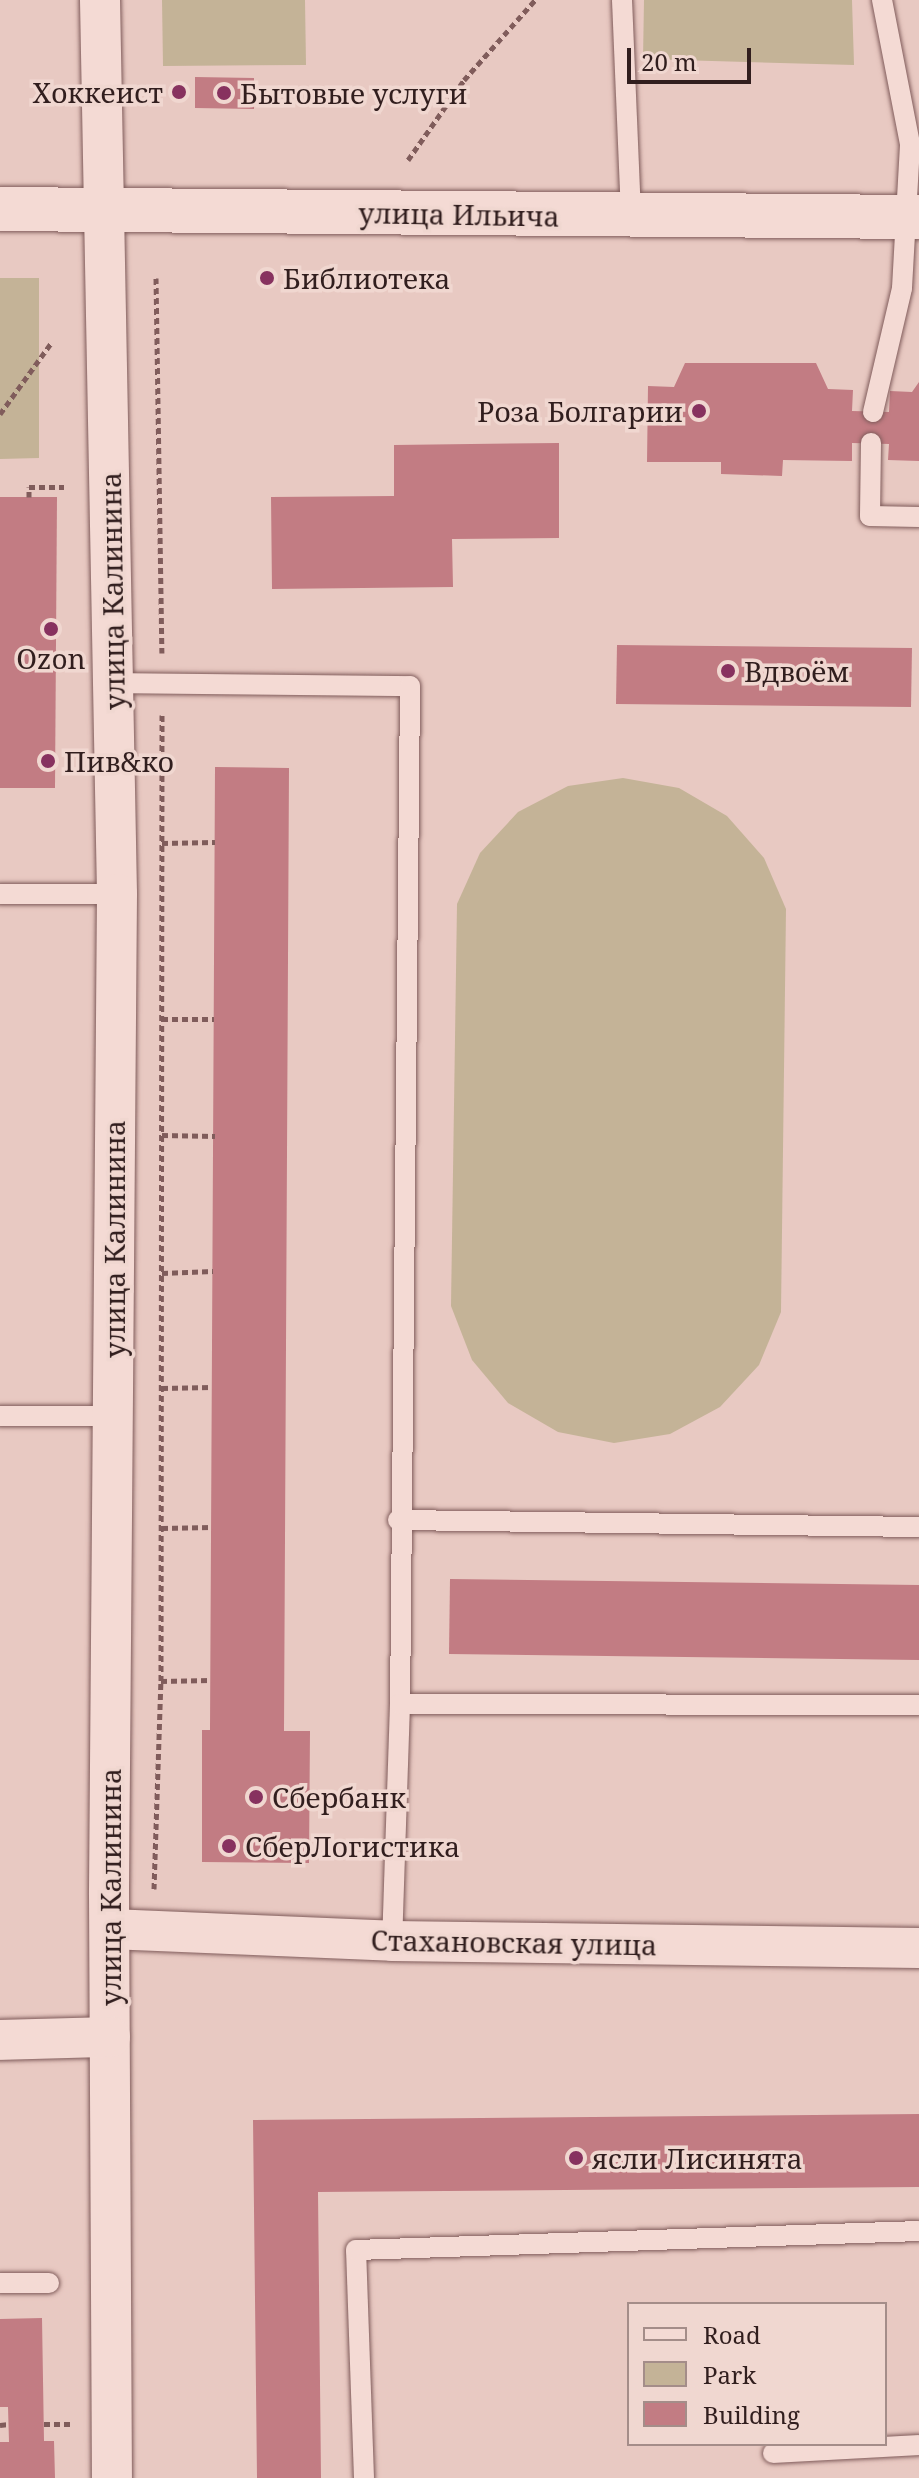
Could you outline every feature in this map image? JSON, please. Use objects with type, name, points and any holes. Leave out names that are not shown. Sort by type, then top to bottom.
[{"type":"street","name":"улица Калинина","points":[[100,0],[101,208],[115,683],[117,894],[110,1929],[112,2478]]},
{"type":"street","name":"улица Ильича","points":[[0,209],[631,217],[912,217]]},
{"type":"street","name":"Стахановская улица","points":[[110,1929],[392,1941],[919,1948]]},
{"type":"street","points":[[0,2040],[110,2037]]},
{"type":"lane","points":[[622,0],[631,217]]},
{"type":"lane","points":[[873,412],[902,288],[912,217],[910,144],[882,0]]},
{"type":"lane","points":[[871,443],[870,516],[919,517]]},
{"type":"lane","points":[[115,683],[410,686],[398,1520],[400,1704],[392,1941]]},
{"type":"lane","points":[[0,894],[117,894]]},
{"type":"lane","points":[[0,1416],[112,1416]]},
{"type":"lane","points":[[398,1520],[919,1527]]},
{"type":"lane","points":[[400,1704],[919,1705]]},
{"type":"lane","points":[[364,2478],[356,2250],[919,2231]]},
{"type":"lane","points":[[0,2283],[49,2283]]},
{"type":"lane","points":[[773,2453],[919,2445]]},
{"type":"path","points":[[408,160],[464,80],[535,0]]},
{"type":"path","points":[[154,1897],[162,1528],[162,683],[156,278]]},
{"type":"path","points":[[0,414],[52,342]]},
{"type":"path","points":[[29,497],[29,487],[64,487]]},
{"type":"path","points":[[162,843],[215,842]]},
{"type":"path","points":[[162,1019],[214,1019]]},
{"type":"path","points":[[162,1135],[215,1136]]},
{"type":"path","points":[[162,1273],[213,1271]]},
{"type":"path","points":[[162,1388],[212,1387]]},
{"type":"path","points":[[162,1528],[212,1527]]},
{"type":"path","points":[[161,1681],[211,1680]]},
{"type":"path","points":[[0,2425],[9,2424]]},
{"type":"path","points":[[44,2424],[74,2424]]},
{"type":"green space","points":[[162,0],[305,0],[306,65],[163,66]]},
{"type":"green space","points":[[644,0],[852,0],[854,65],[643,59]]},
{"type":"green space","points":[[0,278],[39,278],[39,458],[0,459]]},
{"type":"green space","points":[[623,778],[679,788],[727,816],[764,858],[786,909],[781,1312],[759,1365],[720,1407],[670,1434],[614,1443],[558,1432],[508,1403],[472,1360],[451,1306],[457,904],[480,853],[518,812],[568,786]]},
{"type":"building","name":"Бытовые услуги","points":[[195,77],[254,78],[254,109],[195,108]]},
{"type":"building","points":[[685,363],[816,363],[828,389],[853,390],[852,411],[889,412],[890,391],[912,392],[919,382],[919,461],[888,460],[889,444],[852,443],[852,461],[783,460],[782,476],[721,474],[721,462],[647,462],[648,386],[674,387]]},
{"type":"building","points":[[559,443],[559,538],[452,539],[453,587],[272,589],[271,497],[394,496],[394,445]]},
{"type":"building","points":[[0,497],[57,497],[55,788],[0,788]]},
{"type":"building","points":[[617,645],[912,648],[911,707],[616,704]]},
{"type":"building","points":[[215,767],[289,768],[284,1731],[310,1731],[309,1863],[202,1862],[202,1730],[210,1730]]},
{"type":"building","points":[[450,1579],[919,1585],[919,1660],[449,1654]]},
{"type":"building","points":[[919,2114],[919,2187],[318,2192],[321,2478],[257,2478],[253,2120]]},
{"type":"building","points":[[42,2318],[44,2441],[54,2441],[55,2478],[0,2478],[0,2442],[9,2442],[8,2407],[0,2407],[0,2319]]},
{"type":"place","name":"Хоккеист","points":[[179,92]]},
{"type":"place","name":"Бытовые услуги","points":[[224,93]]},
{"type":"place","name":"Библиотека","points":[[267,278]]},
{"type":"place","name":"Роза Болгарии","points":[[699,411]]},
{"type":"place","name":"Ozon","points":[[51,629]]},
{"type":"place","name":"Вдвоём","points":[[728,671]]},
{"type":"place","name":"Пив&ко","points":[[48,761]]},
{"type":"place","name":"Сбербанк","points":[[256,1797]]},
{"type":"place","name":"СберЛогистика","points":[[229,1846]]},
{"type":"place","name":"ясли Лисинята","points":[[576,2158]]}]
